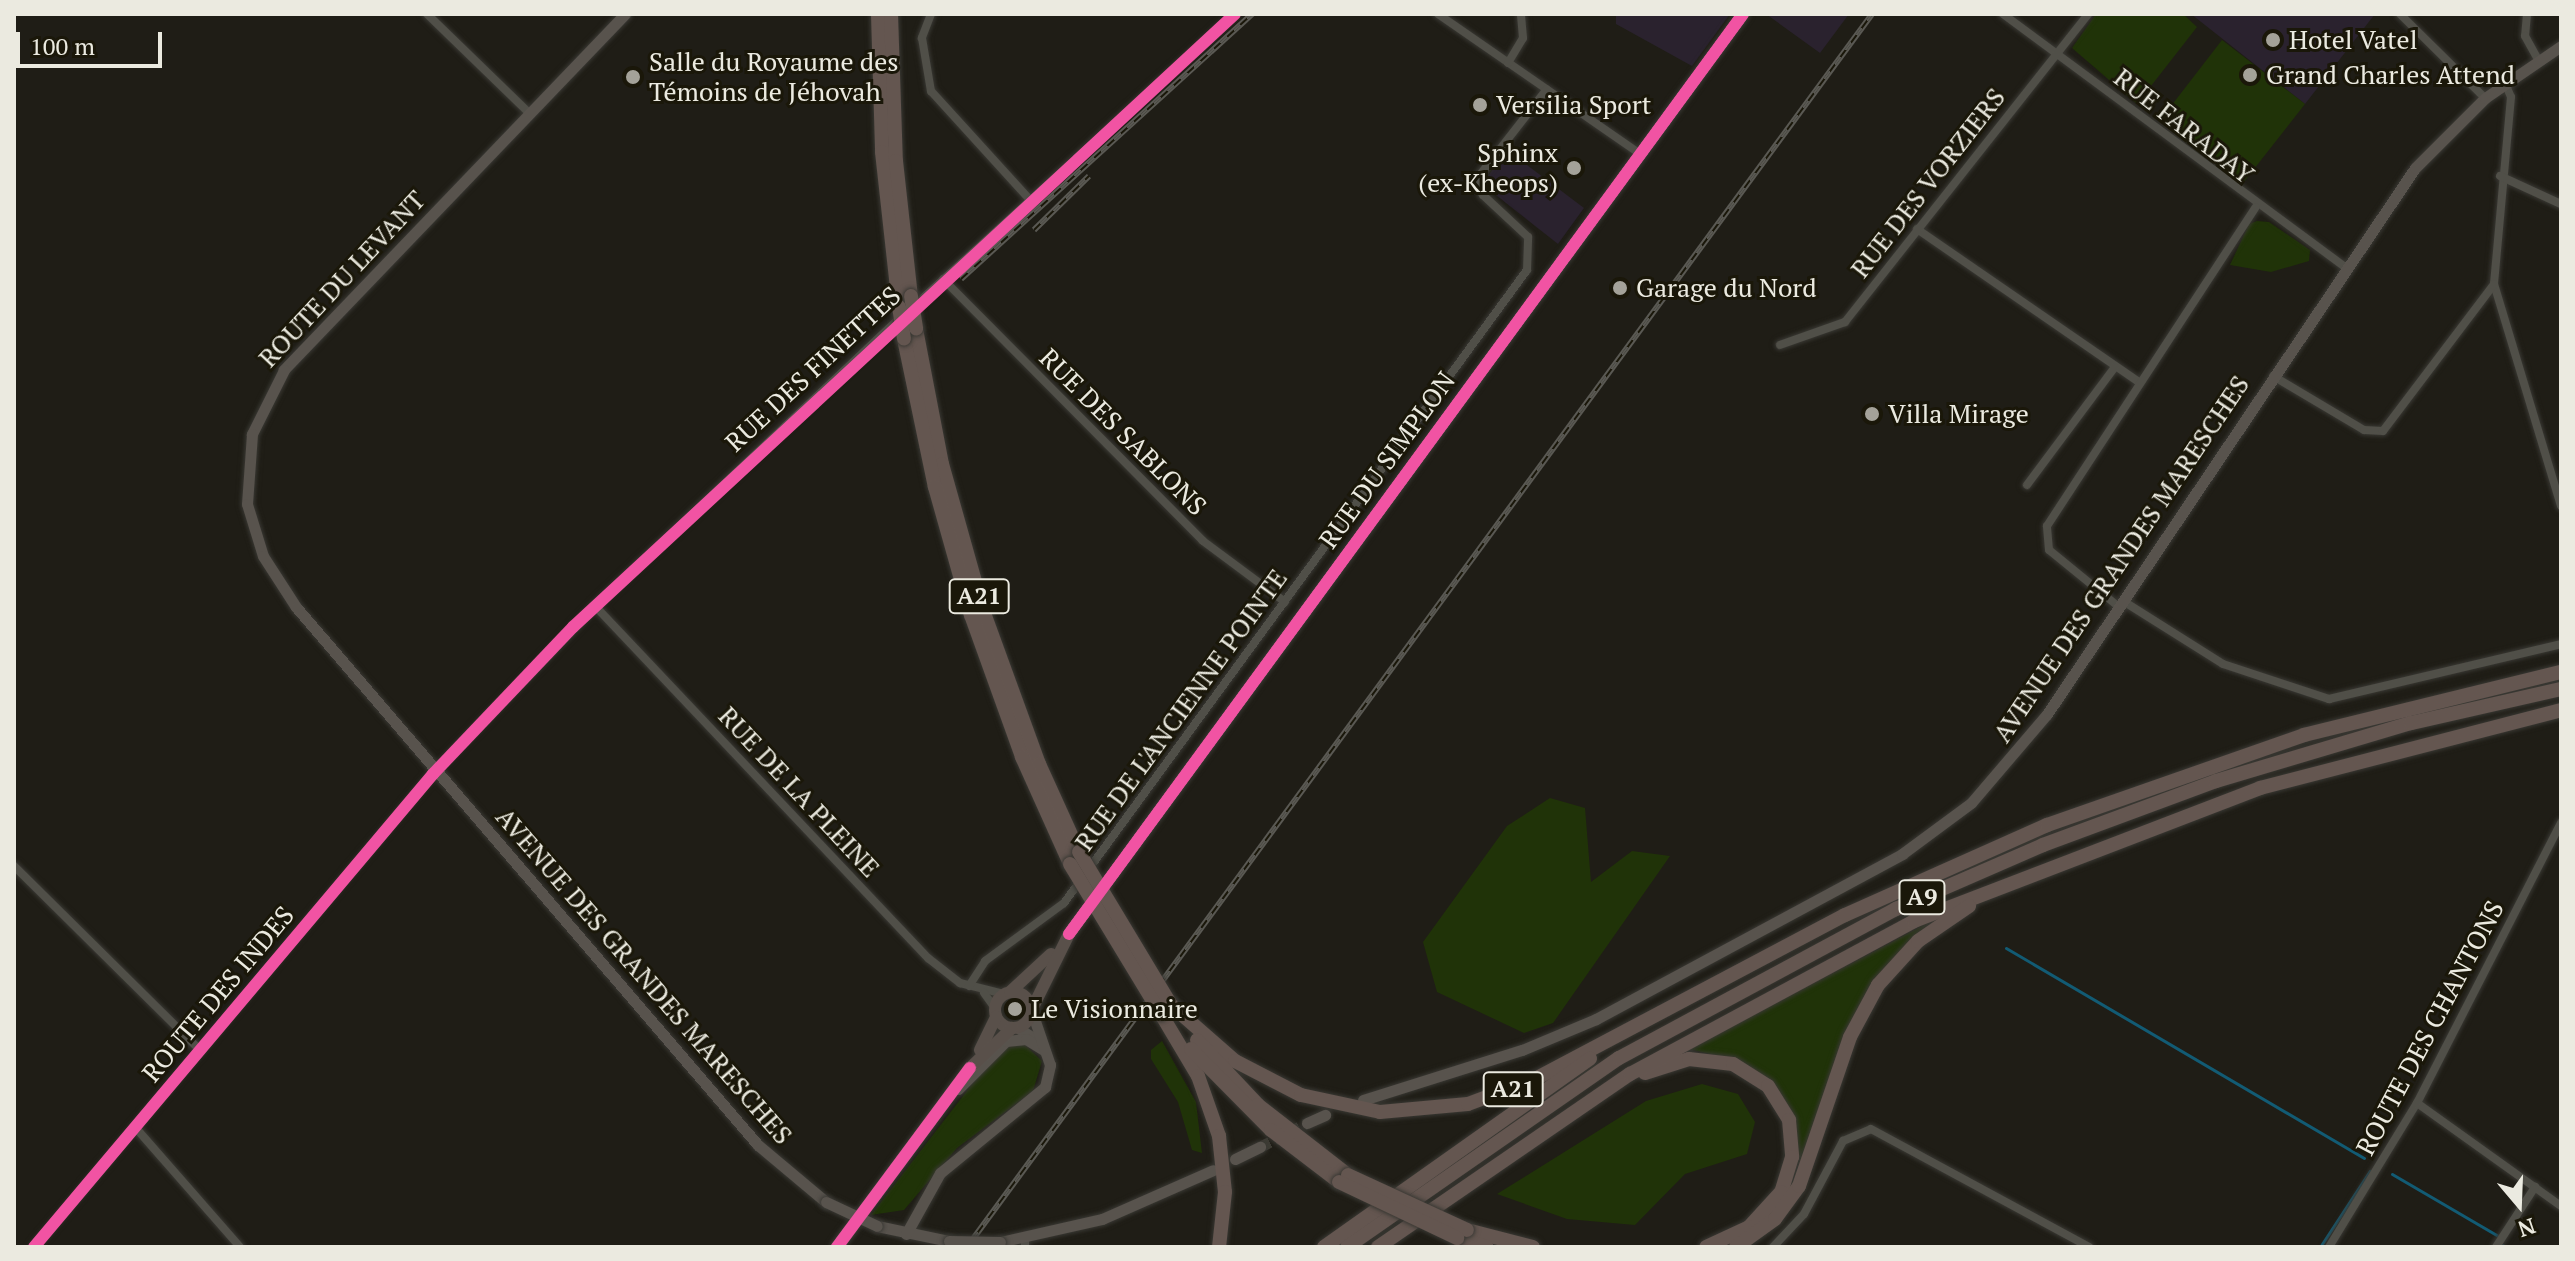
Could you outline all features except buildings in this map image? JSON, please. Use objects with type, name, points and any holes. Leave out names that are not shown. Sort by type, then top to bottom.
[{"type":"highway","name":"A21","points":[[878,14],[882,152],[899,307],[910,334],[984,613],[1075,858],[1166,1010],[1258,1105],[1344,1178],[1487,1247]]},
{"type":"highway","name":"A21","points":[[891,14],[895,140],[911,296],[910,334]]},
{"type":"highway","name":"A9","points":[[1324,1247],[1506,1114],[1706,988],[1897,890],[2119,797],[2316,732],[2561,672]]},
{"type":"highway","name":"A9","points":[[1347,1247],[1619,1058],[1909,903],[2216,781],[2399,727],[2561,689]]},
{"type":"highway","points":[[1577,1107],[1811,972],[2048,865],[2296,777],[2561,710]]},
{"type":"highway","points":[[1736,1247],[1775,1219],[1799,1186],[1850,1037],[1888,972],[1956,913],[2048,865]]},
{"type":"highway","name":"A21","points":[[1183,1031],[1247,1069],[1301,1095],[1353,1109],[1417,1112],[1506,1091],[1706,988]]},
{"type":"highway","name":"A21","points":[[1183,1031],[1219,1136],[1225,1192],[1219,1247]]},
{"type":"highway","name":"A21","points":[[1378,1247],[1577,1107],[1640,1075],[1689,1059],[1733,1064],[1768,1086],[1791,1128],[1786,1181],[1756,1221],[1706,1247]]},
{"type":"highway","name":"A21","points":[[1462,1234],[1533,1247]]},
{"type":"main road","name":"ROUTE DU LEVANT","points":[[436,770],[271,571],[251,524],[247,459],[262,406],[291,361],[625,14]]},
{"type":"main road","name":"RUE DU SIMPLON","points":[[996,1013],[1007,993],[1069,934],[1743,14]]},
{"type":"main road","name":"AVENUE DES GRANDES MARESCHES","points":[[1363,1100],[1564,1034],[1919,843],[2013,759],[2121,604],[2344,266],[2415,168],[2485,98],[2561,46]]},
{"type":"main road","name":"AVENUE DES GRANDES MARESCHES","points":[[436,770],[758,1145],[826,1202],[892,1230],[935,1240],[1025,1243]]},
{"type":"main road","name":"RUE DU SIMPLON","points":[[1015,1028],[1032,1011],[1069,934]]},
{"type":"main road","points":[[906,1234],[948,1164],[1042,1092],[1050,1077],[1046,1051],[1024,995],[1007,993]]},
{"type":"main road","points":[[970,1068],[996,1013],[1046,1051]]},
{"type":"main road","points":[[837,1247],[970,1068],[1015,1028]]},
{"type":"main road","points":[[947,1098],[1006,1041],[1026,1039],[1046,1051]]},
{"type":"main road","points":[[1307,1123],[1325,1115]]},
{"type":"main road","points":[[1235,1159],[1260,1147]]},
{"type":"main road","points":[[1025,1243],[1120,1213],[1213,1170]]},
{"type":"street","points":[[427,14],[529,113]]},
{"type":"street","points":[[931,14],[922,38],[931,91],[1031,201]]},
{"type":"street","name":"RUE DES FINETTES","points":[[436,770],[595,606],[943,279],[1235,14]]},
{"type":"street","points":[[1438,14],[1640,154]]},
{"type":"street","points":[[1508,63],[1523,38],[1521,14]]},
{"type":"street","name":"RUE FARADAY","points":[[2003,14],[2256,207],[2344,266]]},
{"type":"street","name":"RUE DES VORZIERS","points":[[1780,345],[1842,325],[2054,52],[2088,14]]},
{"type":"street","points":[[2400,14],[2485,98]]},
{"type":"street","points":[[2527,14],[2525,36],[2538,59]]},
{"type":"street","points":[[2505,83],[2511,97],[2500,176],[2494,284],[2561,506]]},
{"type":"street","name":"RUE DE L'ANCIENNE POINTE","points":[[969,986],[985,961],[1064,903],[1527,270],[1528,237],[1519,222],[1483,195],[1479,176],[1547,89]]},
{"type":"street","points":[[2500,176],[2561,204]]},
{"type":"street","points":[[2256,207],[2045,532],[2049,550],[2121,604],[2216,661],[2329,699],[2561,644]]},
{"type":"street","points":[[1917,229],[2140,383]]},
{"type":"street","name":"RUE DES SABLONS","points":[[943,279],[1203,541],[1285,602]]},
{"type":"street","points":[[2272,375],[2364,430],[2383,431],[2494,284]]},
{"type":"street","points":[[2027,485],[2115,367]]},
{"type":"street","name":"RUE DE LA PLEINE","points":[[595,606],[928,958],[984,993],[1007,993]]},
{"type":"street","name":"ROUTE DES INDES","points":[[34,1247],[436,770]]},
{"type":"street","name":"ROUTE DES CHANTONS","points":[[2329,1247],[2417,1103],[2561,823]]},
{"type":"street","points":[[14,866],[200,1050]]},
{"type":"street","name":"RUE DE LA PLEINE","points":[[984,993],[996,1013]]},
{"type":"street","points":[[2417,1103],[2561,1206]]},
{"type":"street","points":[[135,1127],[240,1247]]},
{"type":"street","points":[[1773,1247],[1804,1214],[1843,1141],[1871,1129],[2089,1247]]},
{"type":"street","points":[[2496,1247],[2535,1187]]},
{"type":"shaded area","points":[[1616,14],[1730,14],[1692,66],[1616,24]]},
{"type":"shaded area","points":[[1766,14],[1849,14],[1820,53]]},
{"type":"shaded area","points":[[2191,14],[2375,14],[2305,104]]},
{"type":"shaded area","points":[[1507,150],[1584,208],[1558,244],[1487,188],[1488,176]]},
{"type":"green space","points":[[2096,14],[2183,14],[2197,27],[2137,104],[2072,48]]},
{"type":"green space","points":[[2222,40],[2305,104],[2243,183],[2161,119]]},
{"type":"green space","points":[[2269,222],[2310,250],[2309,261],[2271,272],[2230,265],[2249,224]]},
{"type":"green space","points":[[1550,798],[1585,808],[1591,882],[1632,851],[1670,856],[1553,1023],[1524,1033],[1437,992],[1423,942],[1507,826]]},
{"type":"green space","points":[[1943,915],[1890,962],[1791,1184],[1796,1164],[1779,1091],[1741,1061],[1689,1049]]},
{"type":"green space","points":[[1162,1041],[1196,1102],[1202,1153],[1192,1150],[1178,1102],[1151,1059],[1151,1050]]},
{"type":"green space","points":[[1024,1044],[1042,1061],[1033,1091],[957,1148],[904,1210],[871,1215],[990,1061],[1005,1045]]},
{"type":"green space","points":[[1702,1084],[1738,1094],[1755,1122],[1747,1154],[1685,1174],[1635,1225],[1567,1219],[1497,1194],[1646,1101]]},
{"type":"waterway","points":[[2006,948],[2364,1158]]},
{"type":"waterway","points":[[2320,1247],[2370,1171]]},
{"type":"waterway","points":[[2392,1174],[2498,1236]]},
{"type":"tunnel","points":[[1260,1147],[1307,1123]]},
{"type":"railway","points":[[961,279],[1252,14]]},
{"type":"railway","points":[[967,1247],[1872,14]]},
{"type":"railway","points":[[1034,230],[1089,176]]},
{"type":"cycle path","points":[[34,1247],[433,774],[573,627],[1235,14]]},
{"type":"cycle path","points":[[1069,934],[1743,14]]},
{"type":"cycle path","points":[[837,1247],[970,1068]]},
{"type":"place","name":"Hotel Vatel","points":[[2273,40]]},
{"type":"place","name":"Grand Charles Attend","points":[[2250,75]]},
{"type":"place","name":"Salle du Royaume des Témoins de Jéhovah","points":[[633,77]]},
{"type":"place","name":"Versilia Sport","points":[[1480,105]]},
{"type":"place","name":"Sphinx (ex-Kheops)","points":[[1574,168]]},
{"type":"place","name":"Garage du Nord","points":[[1620,288]]},
{"type":"place","name":"Villa Mirage","points":[[1872,414]]},
{"type":"place","name":"Le Visionnaire","points":[[1015,1009]]}]
